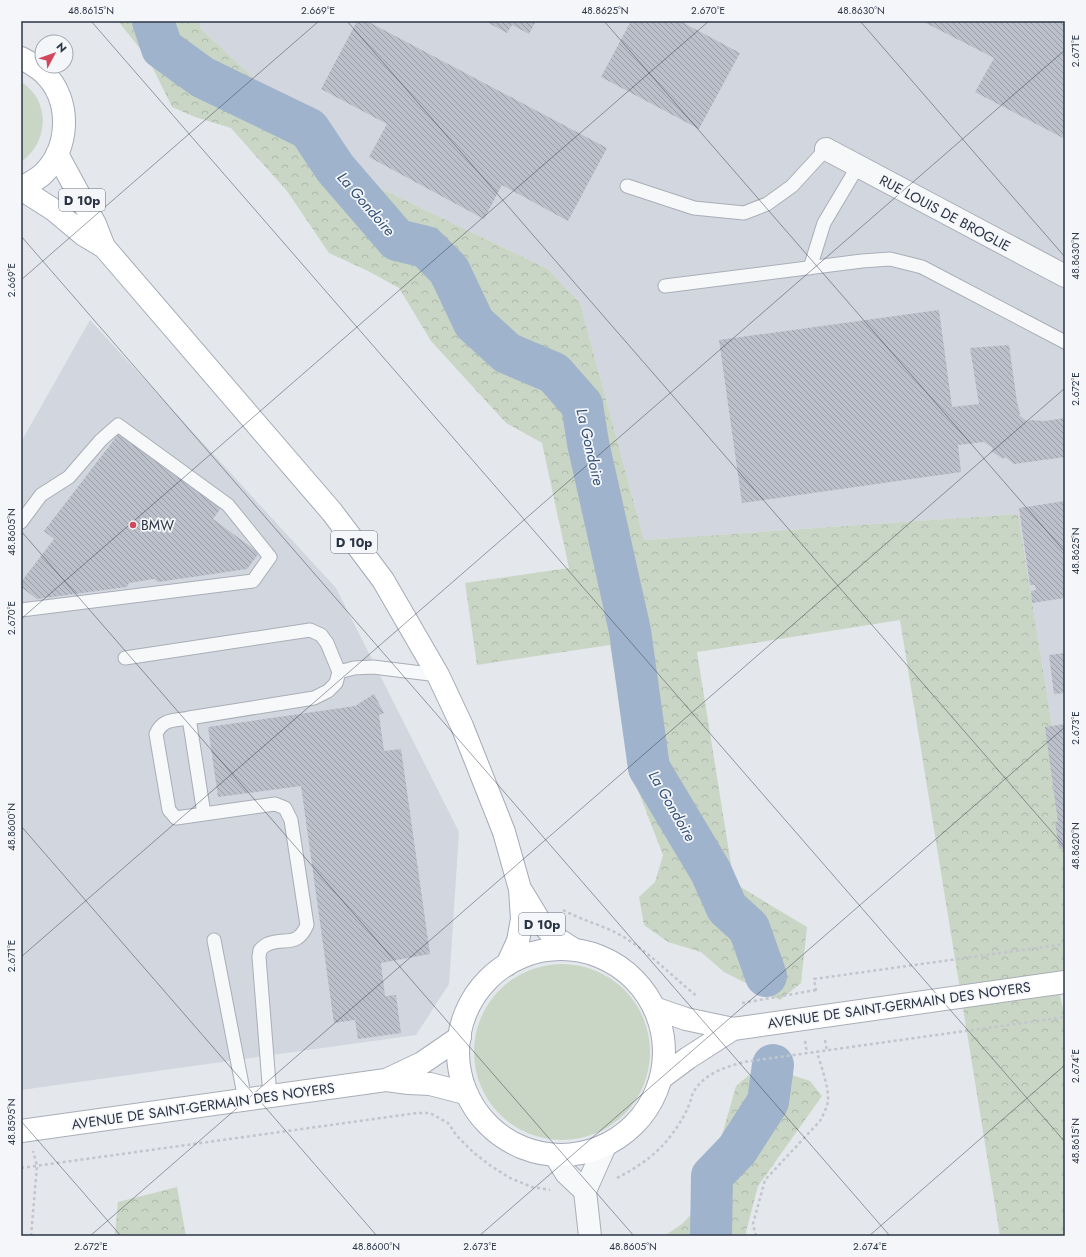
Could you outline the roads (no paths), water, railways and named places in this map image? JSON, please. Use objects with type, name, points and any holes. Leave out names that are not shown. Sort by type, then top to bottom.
[{"type":"main road","points":[[21,58],[34,65],[45,74],[54,85],[64,112],[62,141],[57,154],[42,175],[32,183],[21,188]]},
{"type":"main road","name":"D 10p","points":[[57,154],[95,224],[104,247]]},
{"type":"main road","name":"D 10p","points":[[21,188],[54,210],[84,235],[104,247],[332,512],[383,580],[438,676],[462,726],[504,832],[520,889],[522,919],[518,942],[506,964]]},
{"type":"main road","name":"D 10p","points":[[520,889],[538,920],[553,936],[573,949]]},
{"type":"main road","points":[[573,949],[606,959],[634,980],[654,1008],[662,1030],[665,1054],[661,1078],[650,1106],[630,1129],[605,1146],[580,1153],[555,1155],[531,1151],[509,1141],[479,1114],[465,1094],[458,1052],[464,1020],[471,1002],[487,981],[506,964],[539,951],[573,949]]},
{"type":"main road","name":"AVENUE DE SAINT-GERMAIN DES NOYERS","points":[[654,1008],[686,1019],[733,1029],[1065,982]]},
{"type":"main road","name":"AVENUE DE SAINT-GERMAIN DES NOYERS","points":[[661,1078],[688,1058],[733,1029]]},
{"type":"main road","name":"AVENUE DE SAINT-GERMAIN DES NOYERS","points":[[386,1080],[422,1063],[460,1037]]},
{"type":"main road","name":"AVENUE DE SAINT-GERMAIN DES NOYERS","points":[[24,1131],[386,1080],[430,1084],[465,1094]]},
{"type":"street","name":"RUE LOUIS DE BROGLIE","points":[[826,149],[1065,276]]},
{"type":"street","points":[[590,1236],[585,1191],[605,1146]]},
{"type":"street","points":[[555,1155],[566,1173],[585,1191]]},
{"type":"lane","points":[[627,186],[694,208],[744,213],[767,204],[792,186],[826,149]]},
{"type":"lane","points":[[810,268],[824,223],[858,166]]},
{"type":"lane","points":[[665,286],[890,259],[922,267],[1065,342]]},
{"type":"lane","points":[[21,522],[41,495],[69,477],[102,440],[118,426],[228,505],[270,557],[253,581],[21,610]]},
{"type":"lane","points":[[125,658],[310,630],[321,634],[327,643],[339,672],[336,683],[328,691],[314,698],[166,722],[160,726],[156,734],[169,810],[176,818],[275,804],[285,808],[291,820],[307,925],[303,934],[297,939],[267,944],[260,950],[259,957],[270,1096]]},
{"type":"lane","points":[[339,672],[354,668],[373,667],[438,676]]},
{"type":"lane","points":[[189,718],[204,814]]},
{"type":"lane","points":[[214,940],[245,1100]]},
{"type":"waterway","name":"La Gondoire","points":[[153,21],[162,48],[202,77],[309,129],[335,168],[397,240],[426,247],[449,270],[474,323],[507,353],[554,373],[582,405],[588,443],[630,631],[649,768],[711,872],[727,908],[749,928],[766,976]]},
{"type":"waterway","name":"La Gondoire","points":[[711,1236],[712,1176],[737,1150],[768,1102],[773,1065]]},
{"type":"place","name":"BMW","points":[[133,525]]}]
